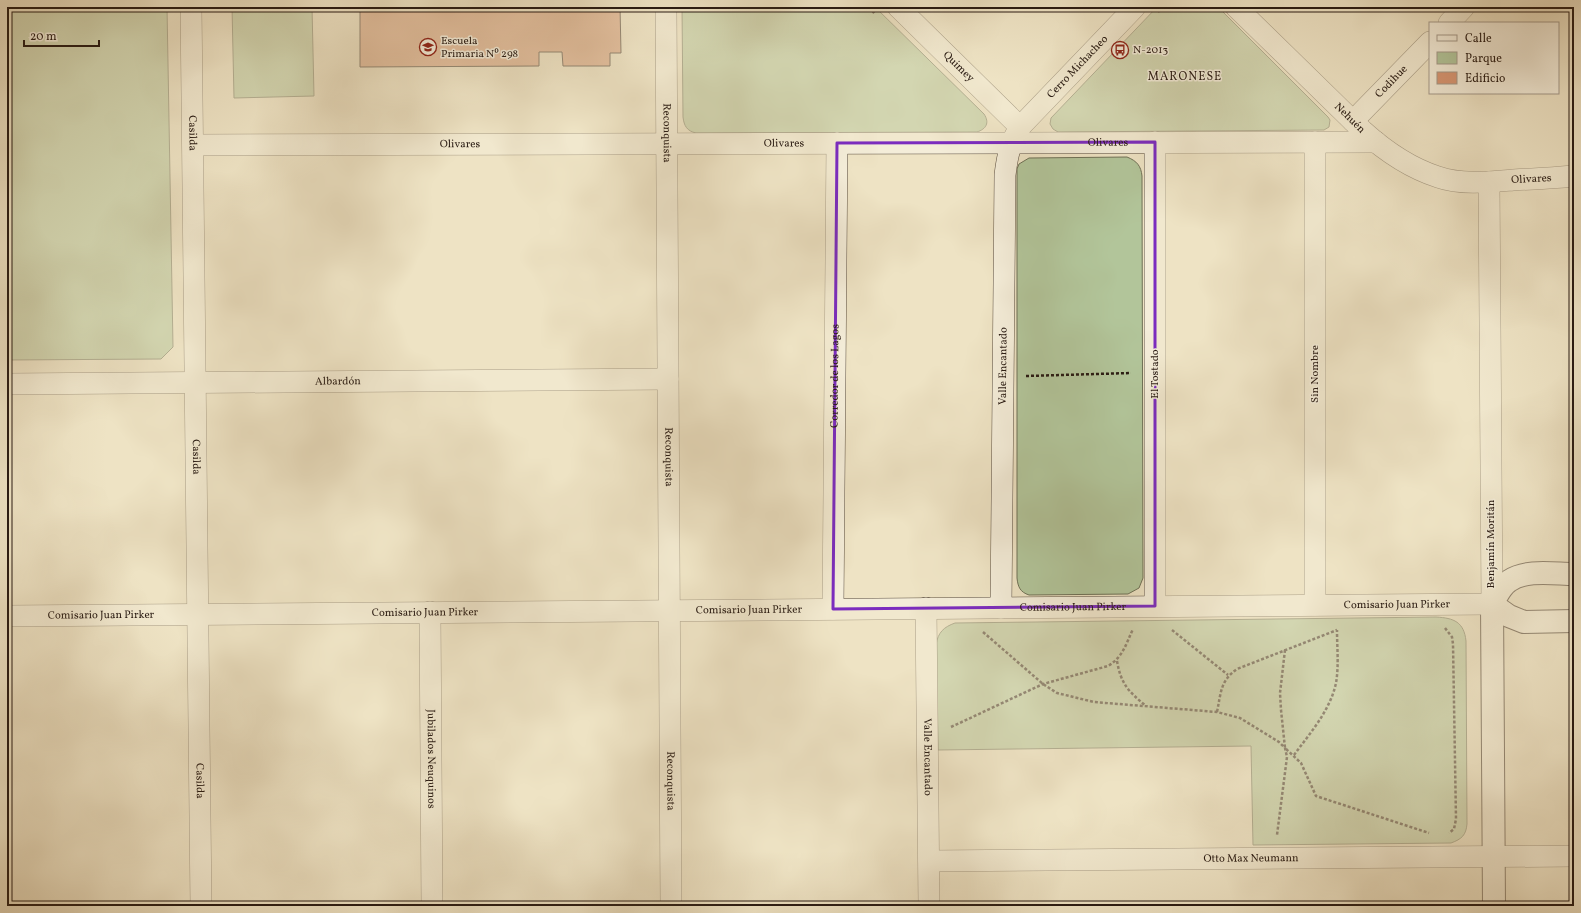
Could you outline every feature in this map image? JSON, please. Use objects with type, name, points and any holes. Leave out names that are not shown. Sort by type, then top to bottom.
[{"type":"street","name":"Casilda","points":[[191,7],[201,906]]},
{"type":"street","name":"Reconquista","points":[[666,7],[671,906]]},
{"type":"street","name":"Quimey","points":[[898,7],[1016,135]]},
{"type":"street","name":"Cerro Michacheo","points":[[1016,135],[1135,7]]},
{"type":"street","name":"Nehuén","points":[[1236,7],[1376,142],[1413,166],[1439,178],[1453,181],[1489,182]]},
{"type":"street","points":[[1450,22],[1464,7]]},
{"type":"street","name":"Codihue","points":[[1353,121],[1429,43]]},
{"type":"street","name":"Olivares","points":[[193,145],[837,144],[1016,135],[1155,142],[1376,142]]},
{"type":"street","name":"Valle Encantado","points":[[1001,608],[1005,175],[1008,154],[1016,135]]},
{"type":"street","name":"El Tostado","points":[[1155,142],[1155,606]]},
{"type":"street","name":"Sin Nombre","points":[[1315,142],[1315,605]]},
{"type":"street","name":"Corredor de los Lagos","points":[[833,609],[837,144]]},
{"type":"street","name":"Olivares","points":[[1489,182],[1574,176]]},
{"type":"street","name":"Benjamín Moritán","points":[[1489,182],[1494,906]]},
{"type":"street","name":"Albardón","points":[[7,384],[668,378]]},
{"type":"street","points":[[1574,574],[1532,574],[1515,578],[1502,587],[1492,604],[1509,616],[1524,622],[1574,621]]},
{"type":"street","name":"Comisario Juan Pirker","points":[[7,616],[1492,604]]},
{"type":"street","name":"Valle Encantado","points":[[926,608],[929,906]]},
{"type":"street","name":"Jubilados Neuquinos","points":[[430,612],[432,906]]},
{"type":"street","name":"Otto Max Neumann","points":[[929,861],[1574,856]]},
{"type":"path","points":[[869,7],[880,18]]},
{"type":"path","points":[[1024,376],[1137,372]]},
{"type":"path","points":[[1441,626],[1450,632],[1453,644],[1455,824],[1450,833],[1445,835]]},
{"type":"path","points":[[1217,712],[1222,683],[1228,675],[1237,669],[1341,628]]},
{"type":"path","points":[[1125,629],[1141,629]]},
{"type":"path","points":[[950,727],[1043,684],[1102,668],[1116,661],[1122,654],[1133,629]]},
{"type":"path","points":[[1178,629],[1171,629],[1228,675]]},
{"type":"path","points":[[989,630],[981,630],[1043,684],[1057,693],[1094,702],[1217,712],[1240,718],[1279,742],[1302,762],[1316,796],[1431,835],[1423,836]]},
{"type":"path","points":[[1294,755],[1324,714],[1331,698],[1336,682],[1337,630]]},
{"type":"path","points":[[1276,838],[1286,767],[1280,710],[1280,693],[1285,650]]},
{"type":"path","points":[[1116,661],[1123,684],[1130,693],[1146,706]]},
{"type":"highlighted area","points":[[1155,142],[1155,606],[833,609],[837,143]]},
{"type":"green space","points":[[7,7],[167,7],[173,347],[161,359],[7,360]]},
{"type":"green space","points":[[232,7],[312,7],[314,96],[234,98]]},
{"type":"green space","points":[[682,7],[875,7],[984,114],[987,123],[983,129],[977,132],[696,133],[690,131],[686,128],[683,117]]},
{"type":"green space","points":[[1157,7],[1218,7],[1328,117],[1330,120],[1329,127],[1324,130],[1058,132],[1053,129],[1050,124],[1051,118]]},
{"type":"green space","points":[[1127,157],[1138,164],[1141,169],[1142,176],[1143,578],[1139,588],[1128,594],[1029,595],[1020,589],[1017,578],[1017,169],[1019,164],[1029,158]]},
{"type":"green space","points":[[1448,618],[1457,622],[1463,629],[1466,641],[1467,824],[1466,831],[1463,836],[1451,843],[1253,845],[1251,746],[938,750],[936,645],[940,633],[948,626],[955,623]]},
{"type":"building","points":[[360,7],[620,7],[621,53],[610,53],[610,66],[563,66],[562,52],[539,52],[539,66],[360,67]]},
{"type":"place","name":"Escuela Primaria Nº 298","points":[[428,47]]},
{"type":"place","name":"N-2013","points":[[1120,50]]},
{"type":"district","name":"MARONESE","points":[[1185,77]]}]
